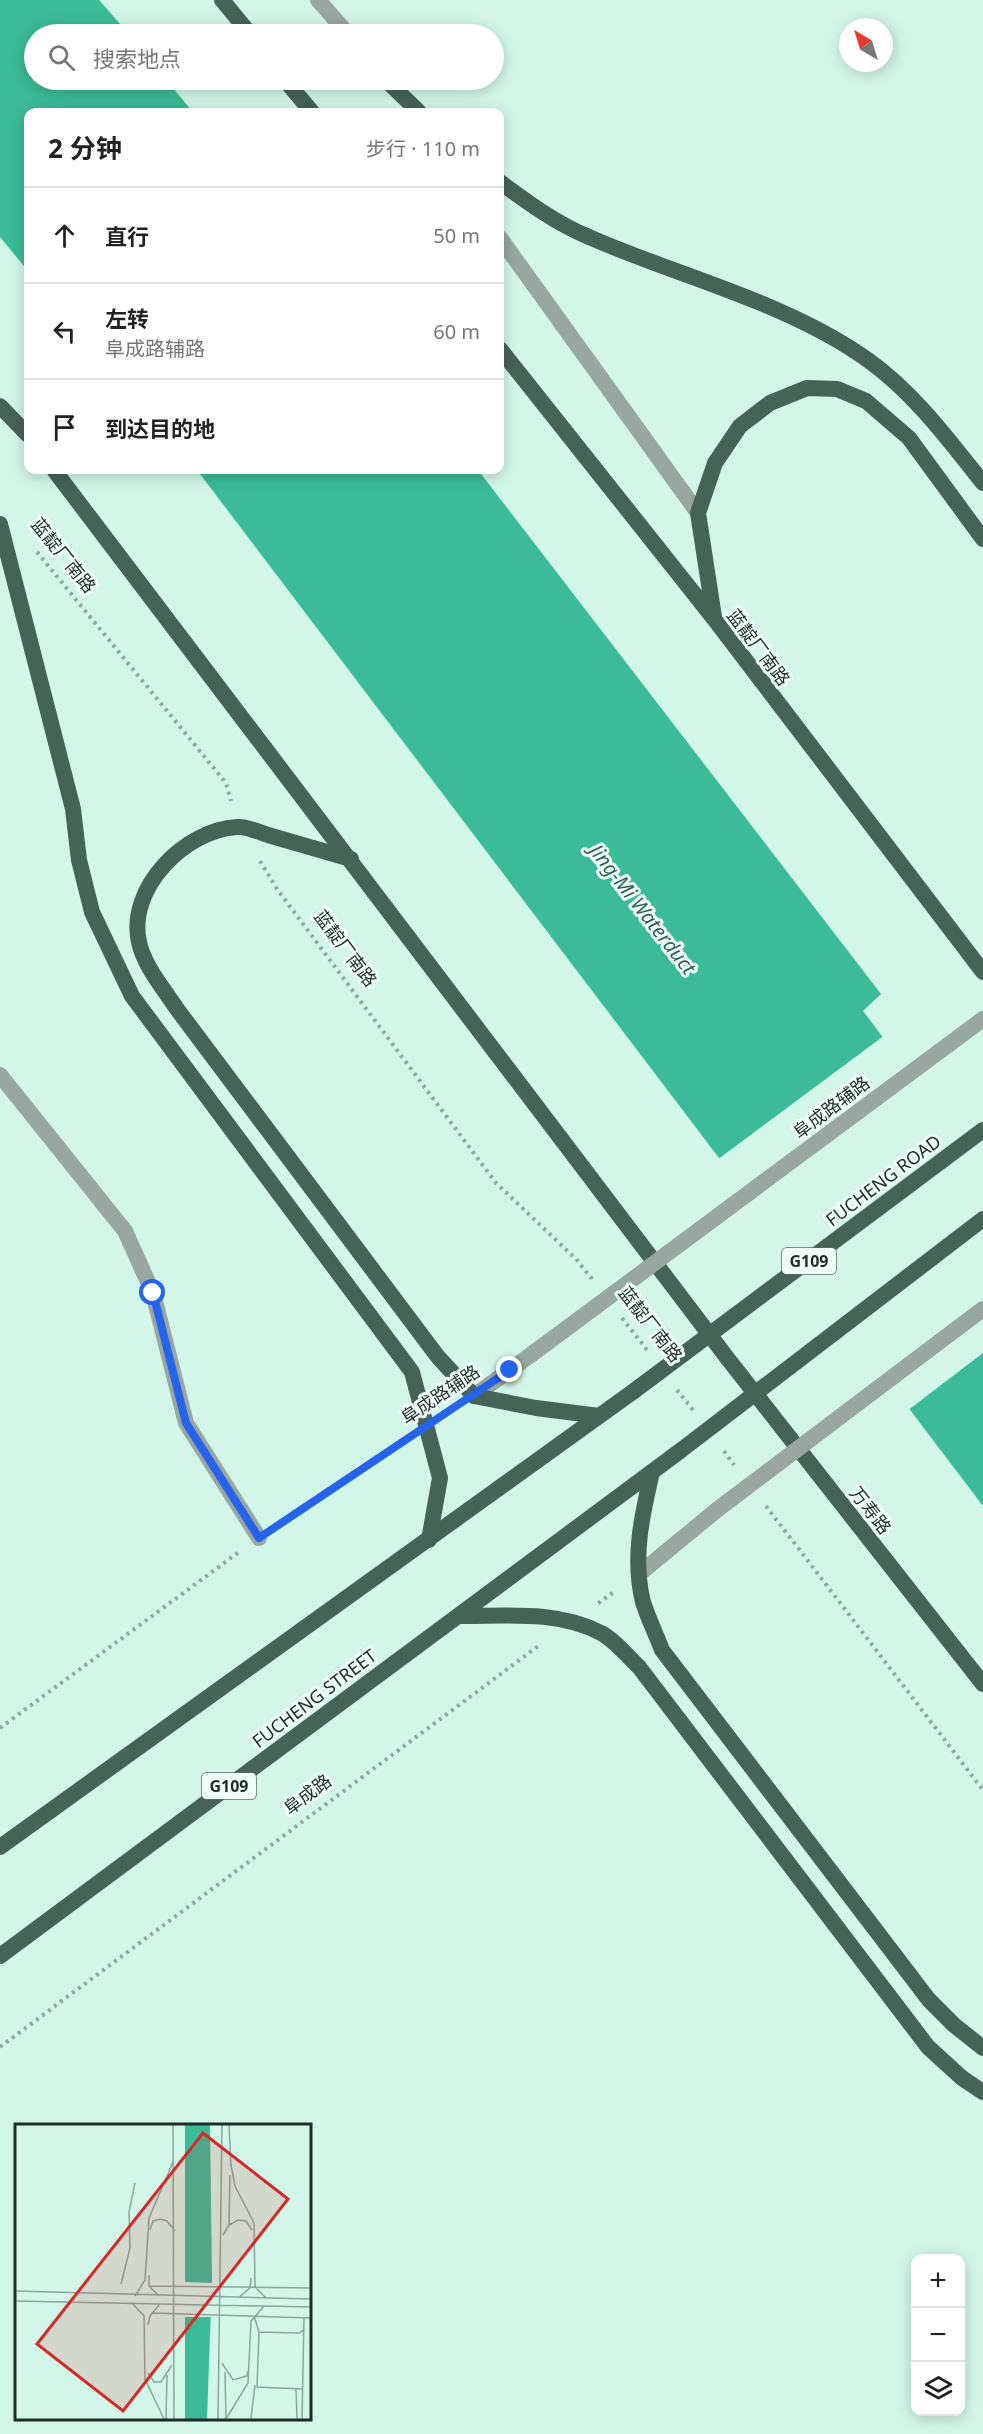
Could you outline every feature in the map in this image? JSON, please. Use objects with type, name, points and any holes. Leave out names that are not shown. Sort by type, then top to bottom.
[{"type":"highway","points":[[222,0],[242,24]]},
{"type":"highway","points":[[293,90],[309,108]]},
{"type":"highway","points":[[396,90],[415,108]]},
{"type":"highway","points":[[504,185],[527,202],[586,237],[786,315],[838,340],[869,361],[932,418],[983,483]]},
{"type":"highway","name":"蓝靛厂南路","points":[[504,354],[715,620],[983,972]]},
{"type":"highway","points":[[715,620],[698,513],[715,463],[740,426],[770,403],[807,388],[837,389],[866,401],[909,438],[983,539]]},
{"type":"highway","points":[[0,406],[24,431]]},
{"type":"highway","points":[[57,474],[351,859]]},
{"type":"highway","points":[[0,524],[73,809],[79,860],[92,912],[110,954],[132,996],[412,1372],[440,1478],[429,1540]]},
{"type":"highway","points":[[351,859],[238,826],[208,834],[175,854],[149,882],[138,913],[139,942],[156,978],[177,1009],[438,1357],[474,1396],[536,1408],[599,1416]]},
{"type":"highway","name":"万寿路","points":[[351,859],[728,1359],[983,1684]]},
{"type":"highway","name":"FUCHENG ROAD","points":[[599,1416],[983,1130]]},
{"type":"highway","name":"G109","points":[[652,1472],[983,1219]]},
{"type":"highway","name":"G109","points":[[0,1847],[599,1416]]},
{"type":"highway","points":[[652,1472],[639,1524],[639,1574],[644,1603],[662,1650],[929,2000],[954,2025],[983,2048]]},
{"type":"highway","name":"FUCHENG STREET","points":[[0,1956],[652,1472]]},
{"type":"highway","points":[[459,1616],[526,1616],[572,1621],[603,1634],[639,1667],[928,2047],[962,2078],[983,2092]]},
{"type":"street","points":[[318,0],[339,24]]},
{"type":"street","points":[[393,90],[406,108]]},
{"type":"street","points":[[504,244],[698,513]]},
{"type":"street","name":"阜成路辅路","points":[[474,1396],[983,1019]]},
{"type":"street","points":[[0,1075],[125,1231],[153,1293],[186,1423],[259,1538]]},
{"type":"street","points":[[639,1574],[718,1509],[983,1309]]},
{"type":"path","name":"蓝靛厂南路","points":[[30,544],[226,783],[238,826],[277,889],[496,1183],[576,1259],[597,1286]]},
{"type":"path","name":"蓝靛厂南路","points":[[619,1314],[647,1351]]},
{"type":"path","name":"蓝靛厂南路","points":[[676,1388],[697,1416]]},
{"type":"path","name":"阜成路辅路","points":[[0,1728],[259,1538],[427,1427]]},
{"type":"path","points":[[718,1444],[740,1472]]},
{"type":"path","points":[[761,1500],[983,1790]]},
{"type":"path","name":"阜成路","points":[[0,2047],[572,1621],[639,1574]]},
{"type":"water","points":[[0,0],[99,0],[120,24],[24,24],[24,90],[174,90],[190,108],[24,108],[24,266],[0,237]]},
{"type":"water","name":"Jing-Mi Waterduct","points":[[200,474],[481,474],[881,994],[863,1011],[983,1170],[983,1506]]},
{"type":"pier","points":[[885,1035],[983,1165],[983,1353],[907,1411],[717,1160]]},
{"type":"route","points":[[153,1293],[186,1423],[259,1538],[510,1370]]}]
